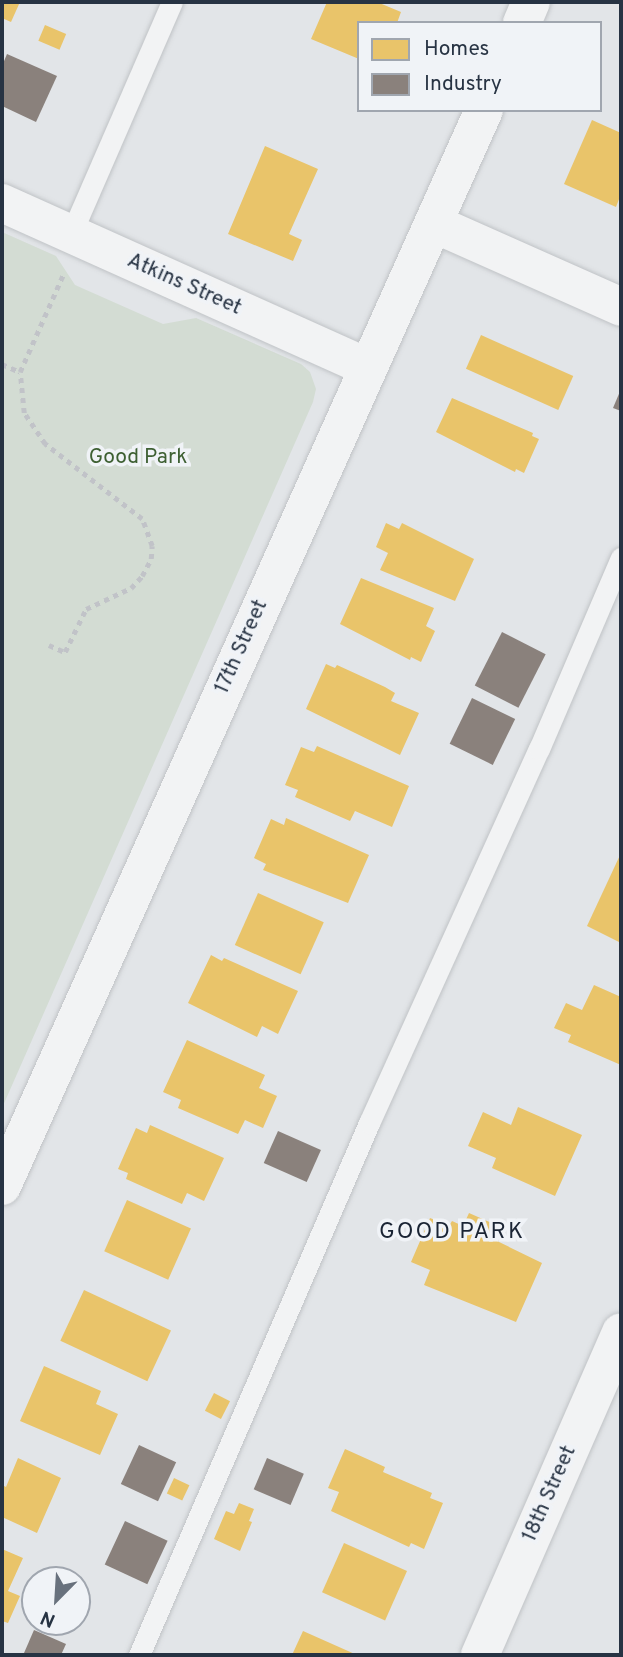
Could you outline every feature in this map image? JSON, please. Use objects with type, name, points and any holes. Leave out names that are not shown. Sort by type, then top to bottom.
[{"type":"street","points":[[523,21],[531,2]]},
{"type":"street","name":"17th Street","points":[[2,1186],[483,112]]},
{"type":"street","name":"Atkins Street","points":[[2,203],[69,252],[367,367]]},
{"type":"street","points":[[435,224],[621,307]]},
{"type":"street","name":"18th Street","points":[[480,1655],[621,1332]]},
{"type":"lane","points":[[69,252],[172,2]]},
{"type":"lane","points":[[139,1655],[369,1123],[539,749],[621,558]]},
{"type":"path","points":[[49,645],[65,652],[86,610],[131,588],[142,576],[151,559],[152,546],[142,519],[45,444],[31,428],[23,413],[20,372],[69,252]]},
{"type":"path","points":[[2,364],[20,372]]},
{"type":"green space","name":"Good Park","points":[[2,232],[56,256],[75,285],[163,324],[196,318],[301,364],[310,372],[316,389],[313,402],[2,1108]]},
{"type":"building: Homes","points":[[2,2],[20,2],[11,22],[2,18]]},
{"type":"building: Homes","points":[[327,2],[377,2],[401,12],[398,21],[357,21],[357,58],[311,39]]},
{"type":"building: Homes","points":[[45,25],[66,34],[60,50],[38,41]]},
{"type":"building: Homes","points":[[592,120],[621,133],[621,194],[616,207],[564,184]]},
{"type":"building: Homes","points":[[265,146],[318,169],[289,234],[302,240],[293,261],[228,234]]},
{"type":"building: Homes","points":[[481,335],[573,376],[558,410],[466,369]]},
{"type":"building: Homes","points":[[452,398],[533,433],[532,436],[539,439],[524,473],[516,469],[515,472],[436,432]]},
{"type":"building: Homes","points":[[386,523],[399,529],[402,523],[474,559],[455,601],[380,570],[388,553],[376,547]]},
{"type":"building: Homes","points":[[361,578],[434,608],[426,626],[435,631],[421,662],[411,657],[410,660],[340,624]]},
{"type":"building: Homes","points":[[326,664],[335,668],[337,665],[385,687],[395,693],[391,701],[419,713],[400,755],[306,709]]},
{"type":"building: Homes","points":[[317,746],[409,786],[392,827],[355,811],[350,821],[295,797],[298,790],[285,785],[301,747],[314,752]]},
{"type":"building: Homes","points":[[286,818],[369,855],[348,903],[263,870],[266,864],[254,858],[271,819],[284,825]]},
{"type":"building: Homes","points":[[621,853],[621,943],[587,926]]},
{"type":"building: Homes","points":[[258,893],[324,922],[301,974],[235,945]]},
{"type":"building: Homes","points":[[211,955],[222,961],[224,958],[298,991],[278,1034],[262,1026],[257,1037],[188,1003]]},
{"type":"building: Homes","points":[[594,985],[621,997],[621,1065],[568,1042],[571,1035],[554,1028],[566,1003],[582,1010]]},
{"type":"building: Homes","points":[[187,1040],[265,1075],[259,1088],[277,1096],[263,1128],[245,1120],[238,1134],[178,1108],[181,1100],[163,1092]]},
{"type":"building: Homes","points":[[518,1107],[582,1135],[555,1196],[492,1168],[496,1158],[468,1146],[483,1112],[511,1125]]},
{"type":"building: Homes","points":[[150,1125],[224,1158],[204,1201],[187,1193],[182,1204],[126,1179],[128,1173],[118,1169],[136,1128],[147,1133]]},
{"type":"building: Homes","points":[[127,1200],[191,1228],[168,1280],[104,1251]]},
{"type":"building: Homes","points":[[469,1213],[503,1228],[497,1241],[542,1263],[516,1322],[424,1285],[430,1270],[411,1262],[430,1218],[449,1226],[452,1221],[463,1226]]},
{"type":"building: Homes","points":[[84,1290],[171,1331],[147,1381],[60,1341]]},
{"type":"building: Homes","points":[[44,1366],[101,1391],[96,1404],[118,1414],[100,1455],[20,1421]]},
{"type":"building: Homes","points":[[214,1393],[230,1401],[221,1419],[205,1411]]},
{"type":"building: Homes","points":[[345,1449],[385,1467],[383,1472],[432,1493],[430,1498],[443,1503],[424,1549],[411,1543],[409,1547],[331,1511],[339,1492],[328,1488]]},
{"type":"building: Homes","points":[[18,1458],[61,1478],[37,1533],[2,1517],[2,1485],[6,1487]]},
{"type":"building: Homes","points":[[174,1478],[189,1485],[182,1501],[167,1493]]},
{"type":"building: Homes","points":[[239,1503],[254,1509],[249,1521],[252,1522],[240,1551],[214,1539],[226,1511],[234,1514]]},
{"type":"building: Homes","points":[[344,1543],[407,1571],[385,1620],[322,1592]]},
{"type":"building: Homes","points":[[2,1549],[23,1558],[8,1591],[20,1596],[8,1623],[2,1621]]},
{"type":"building: Homes","points":[[303,1631],[357,1655],[292,1655]]},
{"type":"building: Industry","points":[[7,54],[57,76],[36,122],[2,106],[2,66]]},
{"type":"building: Industry","points":[[621,389],[621,411],[613,408]]},
{"type":"building: Industry","points":[[502,632],[546,654],[518,708],[475,685]]},
{"type":"building: Industry","points":[[472,698],[515,719],[493,765],[450,744]]},
{"type":"building: Industry","points":[[278,1131],[321,1150],[307,1182],[264,1163]]},
{"type":"building: Industry","points":[[139,1445],[176,1462],[158,1501],[121,1484]]},
{"type":"building: Industry","points":[[267,1458],[304,1474],[291,1505],[254,1489]]},
{"type":"building: Industry","points":[[125,1521],[168,1541],[147,1584],[105,1565]]},
{"type":"building: Industry","points":[[31,1636],[48,1636],[66,1644],[61,1655],[24,1653]]},
{"type":"district","name":"GOOD PARK","points":[[452,1233]]}]
